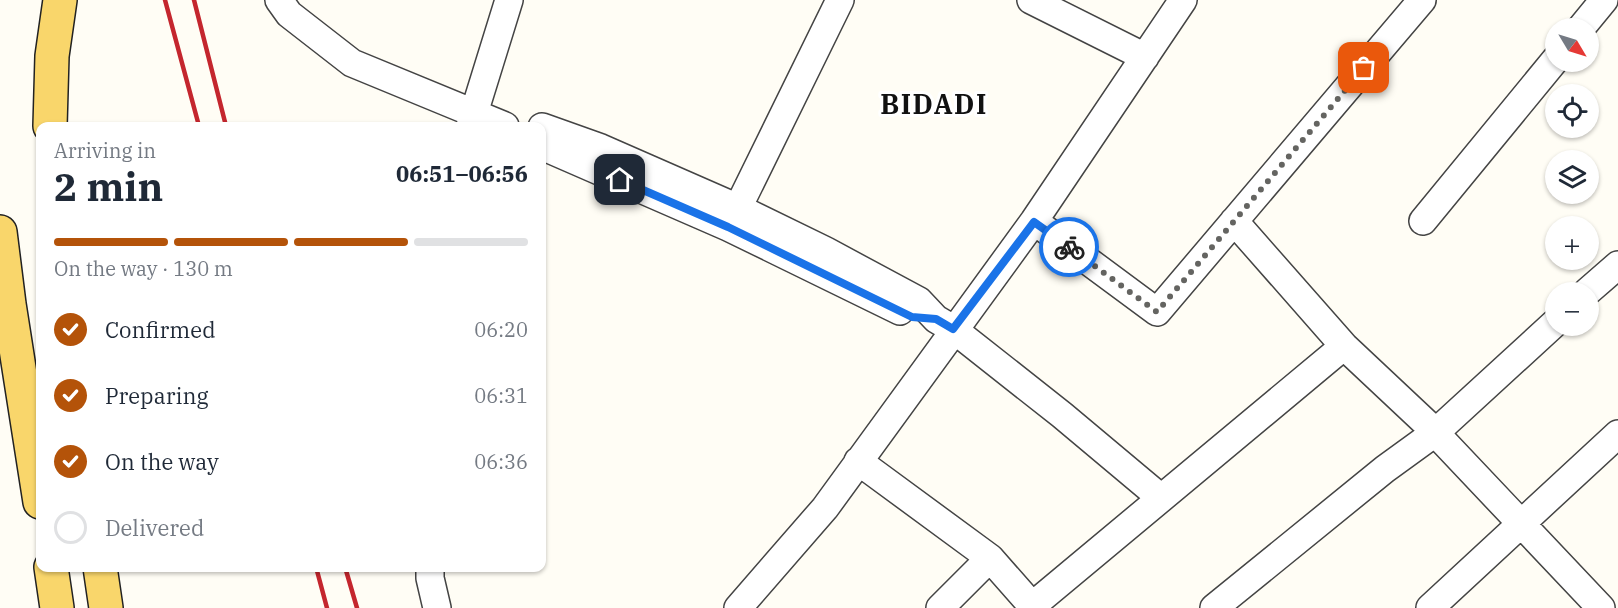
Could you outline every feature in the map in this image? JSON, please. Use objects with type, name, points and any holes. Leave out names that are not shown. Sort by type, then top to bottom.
[{"type":"main road","points":[[50,122],[52,56],[60,0]]},
{"type":"main road","points":[[0,232],[36,476]]},
{"type":"main road","points":[[52,572],[57,608]]},
{"type":"main road","points":[[101,572],[106,608]]},
{"type":"street","points":[[279,0],[289,14],[352,63],[472,119],[510,0]]},
{"type":"street","points":[[733,217],[840,0]]},
{"type":"street","points":[[1030,0],[1145,57]]},
{"type":"street","points":[[738,608],[825,508],[858,461],[945,324],[1034,222],[1183,0]]},
{"type":"street","points":[[1034,222],[1157,312],[1422,0]]},
{"type":"street","points":[[1589,18],[1604,0]]},
{"type":"street","points":[[1423,221],[1545,72]]},
{"type":"street","points":[[546,128],[601,148],[733,217]]},
{"type":"street","points":[[546,147],[826,251],[919,301],[1161,498]]},
{"type":"street","points":[[1234,221],[1344,346],[1436,432],[1601,608]]},
{"type":"street","points":[[1598,282],[1618,265]]},
{"type":"street","points":[[1214,608],[1385,469],[1436,432],[1545,332]]},
{"type":"street","points":[[858,461],[990,558],[1033,607],[1344,346]]},
{"type":"street","points":[[1430,608],[1618,434]]},
{"type":"street","points":[[939,608],[990,558]]},
{"type":"street","points":[[430,572],[436,608]]},
{"type":"street","points":[[1609,608],[1618,600]]},
{"type":"railway","points":[[165,0],[198,122]]},
{"type":"railway","points":[[194,0],[225,122]]},
{"type":"railway","points":[[317,572],[327,608]]},
{"type":"railway","points":[[346,572],[357,608]]},
{"type":"way so far","points":[[1069,247],[1157,312],[1364,68]]},
{"type":"district","name":"BIDADI","points":[[934,105]]},
{"type":"route","points":[[620,180],[728,227],[912,317],[936,319],[953,329],[1034,222],[1069,247]]}]
